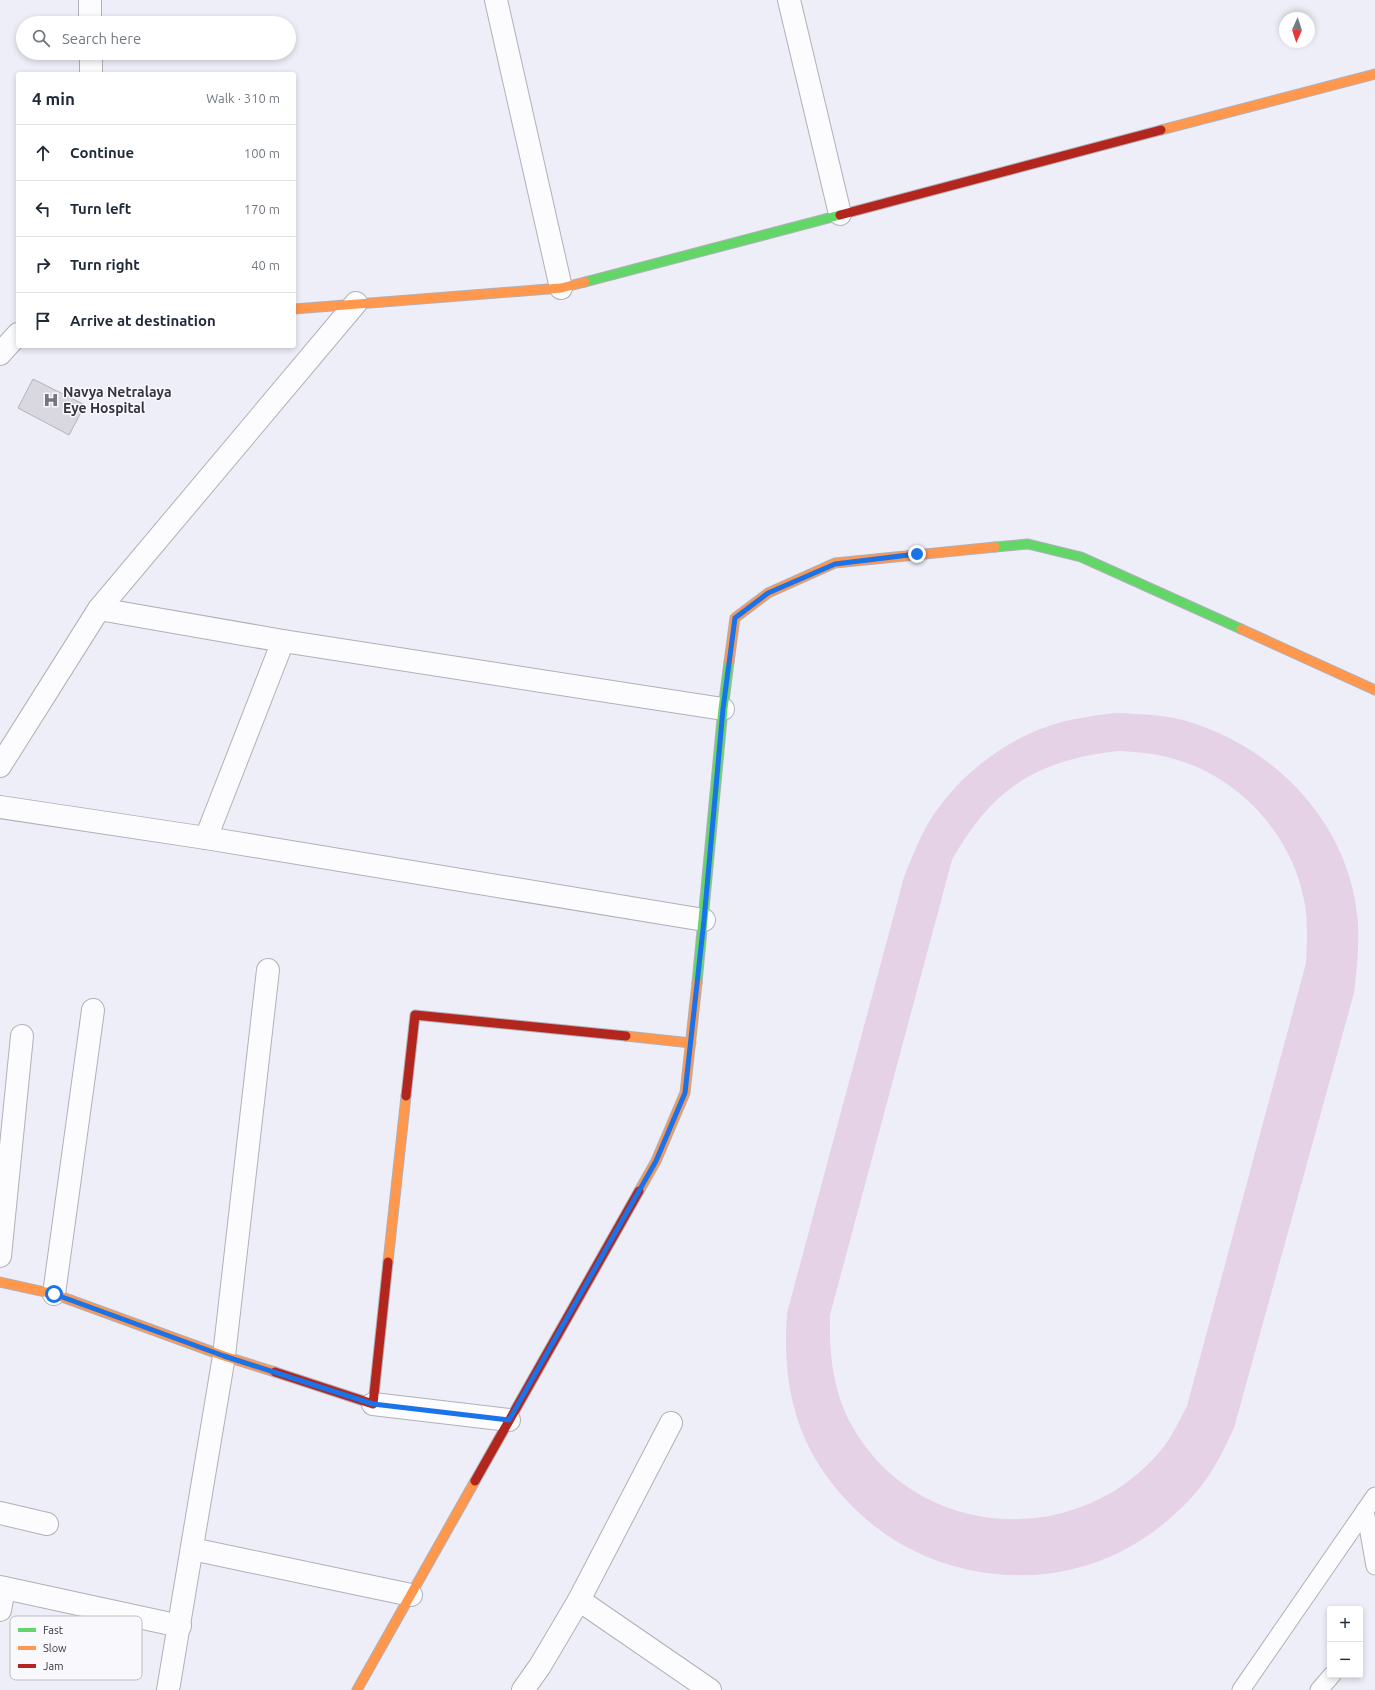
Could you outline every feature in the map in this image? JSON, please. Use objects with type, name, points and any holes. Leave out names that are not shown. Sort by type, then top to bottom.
[{"type":"street","points":[[90,0],[90,16]]},
{"type":"street","points":[[496,0],[561,288]]},
{"type":"street","points":[[789,0],[840,214]]},
{"type":"street","points":[[91,60],[91,72]]},
{"type":"street","points":[[296,309],[561,288],[1375,74]]},
{"type":"street","points":[[0,766],[99,609],[356,303]]},
{"type":"street","points":[[0,334],[16,333]]},
{"type":"street","points":[[0,354],[16,335]]},
{"type":"street","points":[[357,1690],[656,1161],[685,1093],[704,920],[723,709],[735,618],[768,593],[835,564],[917,554],[1028,544],[1081,557],[1375,690]]},
{"type":"street","points":[[99,609],[283,641],[723,709]]},
{"type":"street","points":[[206,838],[283,641]]},
{"type":"street","points":[[0,807],[206,838],[704,920]]},
{"type":"street","points":[[168,1690],[180,1626],[224,1356],[268,970]]},
{"type":"street","points":[[54,1294],[93,1010]]},
{"type":"street","points":[[373,1404],[415,1015],[691,1043]]},
{"type":"street","points":[[0,1256],[22,1036]]},
{"type":"street","points":[[0,1282],[54,1294],[224,1356],[373,1404],[509,1420]]},
{"type":"street","points":[[523,1690],[540,1666],[579,1600],[671,1423]]},
{"type":"street","points":[[0,1513],[47,1524]]},
{"type":"street","points":[[192,1549],[411,1595]]},
{"type":"street","points":[[0,1610],[2,1588],[133,1616]]},
{"type":"street","points":[[579,1600],[710,1690]]},
{"type":"street","points":[[142,1618],[180,1626]]},
{"type":"lane","points":[[1370,1503],[1375,1566]]},
{"type":"lane","points":[[1241,1690],[1370,1503]]},
{"type":"lane","points":[[1319,1690],[1329,1678]]},
{"type":"shaded area","points":[[1114,713],[1168,717],[1186,721],[1219,733],[1250,750],[1279,771],[1304,796],[1325,824],[1341,855],[1353,888],[1358,924],[1358,959],[1354,993],[1234,1428],[1209,1475],[1191,1499],[1182,1508],[1162,1525],[1120,1552],[1086,1566],[1051,1573],[1015,1575],[979,1572],[944,1563],[911,1549],[880,1531],[853,1507],[826,1475],[814,1458],[805,1439],[794,1408],[788,1377],[786,1345],[787,1313],[904,877],[925,829],[944,800],[956,786],[998,751],[1030,733],[1054,724]],"holes":[[[1119,751],[1164,756],[1202,769],[1224,782],[1244,797],[1262,815],[1277,835],[1290,857],[1299,880],[1307,919],[1306,963],[1187,1406],[1173,1433],[1165,1446],[1155,1457],[1120,1487],[1081,1507],[1038,1518],[995,1518],[953,1510],[914,1491],[880,1463],[852,1426],[840,1399],[836,1386],[830,1344],[830,1315],[952,860],[984,814],[1001,796],[1020,782],[1040,770],[1064,762],[1090,755]]]},
{"type":"building","points":[[33,379],[85,405],[69,435],[18,408]]},
{"type":"traffic: fast","points":[[585,282],[840,215]]},
{"type":"traffic: fast","points":[[995,547],[1028,544],[1081,557],[1241,629]]},
{"type":"traffic: fast","points":[[697,983],[723,709],[729,662]]},
{"type":"traffic: slow","points":[[1161,130],[1375,74]]},
{"type":"traffic: slow","points":[[296,309],[561,288],[585,282]]},
{"type":"traffic: slow","points":[[729,662],[735,618],[768,593],[835,563],[995,547]]},
{"type":"traffic: slow","points":[[1241,629],[1375,690]]},
{"type":"traffic: slow","points":[[639,1191],[656,1161],[685,1093],[697,983]]},
{"type":"traffic: slow","points":[[626,1036],[691,1043]]},
{"type":"traffic: slow","points":[[388,1262],[406,1096]]},
{"type":"traffic: slow","points":[[0,1282],[54,1294],[224,1356],[275,1372]]},
{"type":"traffic: slow","points":[[357,1690],[475,1481]]},
{"type":"traffic: jam","points":[[840,215],[1161,130]]},
{"type":"traffic: jam","points":[[406,1096],[415,1015],[626,1036]]},
{"type":"traffic: jam","points":[[475,1481],[639,1191]]},
{"type":"traffic: jam","points":[[275,1372],[373,1404],[388,1262]]},
{"type":"place","name":"Navya Netralaya Eye Hospital","points":[[51,400]]},
{"type":"route","points":[[54,1294],[224,1356],[373,1404],[509,1420],[656,1161],[685,1093],[704,920],[723,709],[735,618],[768,593],[835,564],[917,554]]}]
